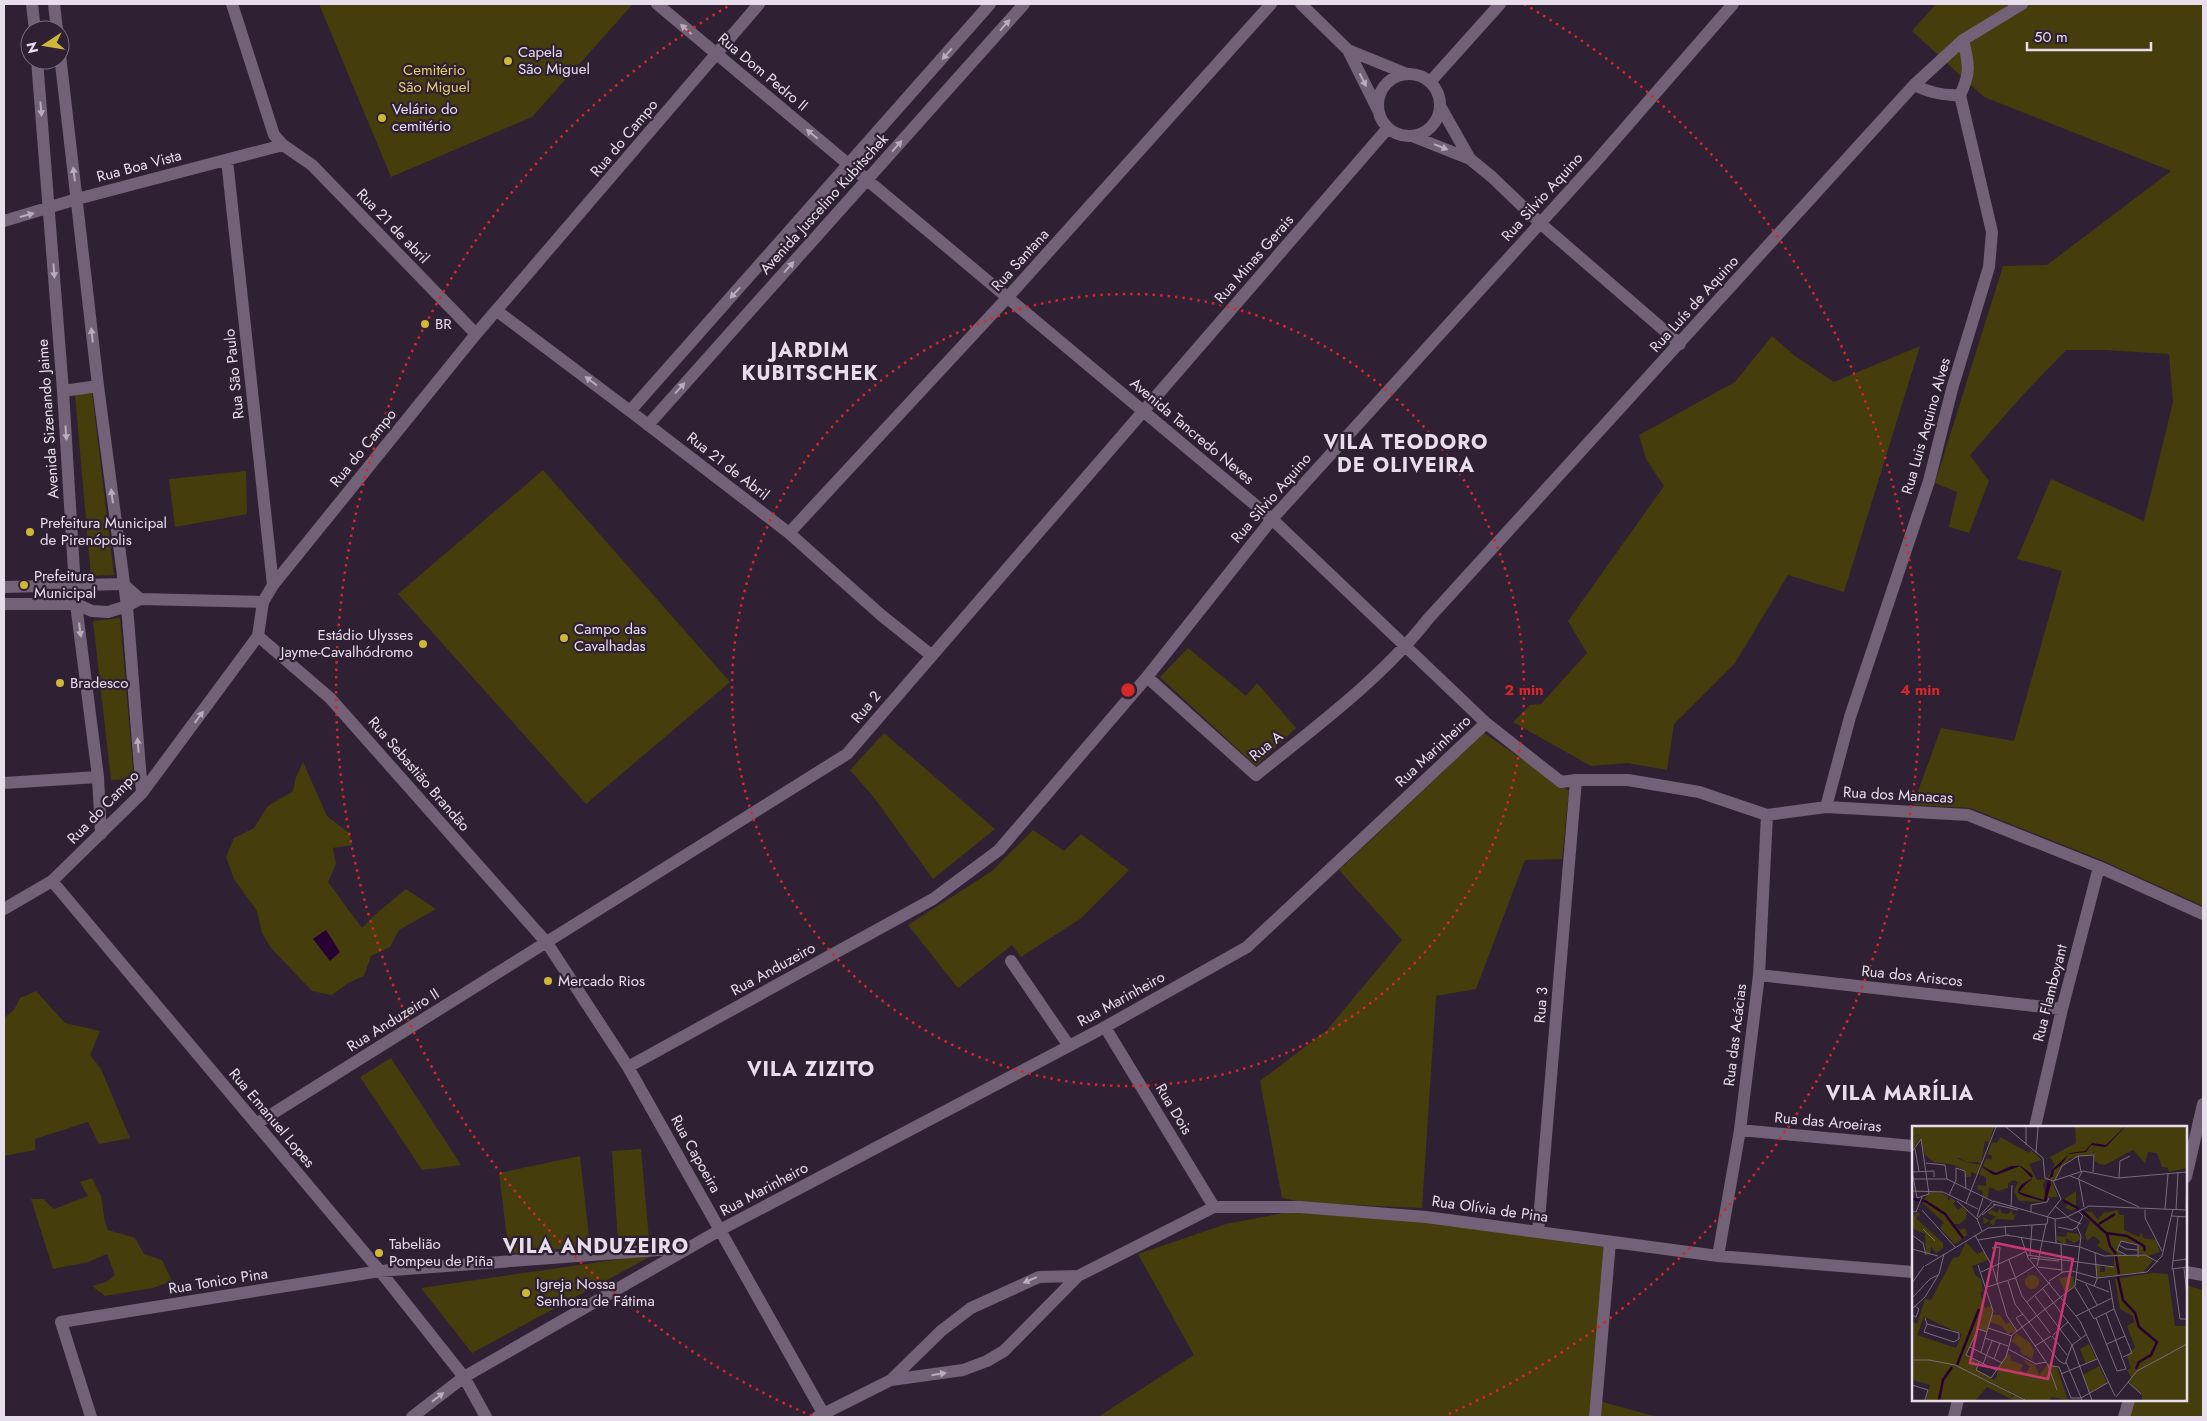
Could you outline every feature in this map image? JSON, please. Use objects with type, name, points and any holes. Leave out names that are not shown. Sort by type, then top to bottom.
[{"type":"street","points":[[32,4],[34,20]]},
{"type":"street","points":[[54,4],[56,20]]},
{"type":"street","points":[[232,4],[274,135],[283,145]]},
{"type":"street","name":"Rua Dom Pedro II","points":[[657,4],[849,165]]},
{"type":"street","name":"Rua do Campo","points":[[4,910],[52,881],[142,794],[258,636],[263,602],[273,586],[476,334],[759,4]]},
{"type":"street","name":"Avenida Juscelino Kubitschek","points":[[630,411],[990,4]]},
{"type":"street","name":"Avenida Juscelino Kubitschek","points":[[648,425],[1024,4]]},
{"type":"street","name":"Rua Santana","points":[[788,533],[1007,298],[1271,4]]},
{"type":"street","points":[[1301,4],[1348,50],[1382,120],[1388,128],[1399,134],[1412,136],[1470,159],[1492,177],[1540,223],[1680,344]]},
{"type":"street","points":[[1430,82],[1500,4]]},
{"type":"street","name":"Rua Silvio Aquino","points":[[933,899],[1000,850],[1147,677],[1272,519],[1540,223],[1733,4]]},
{"type":"street","name":"Rua Luís de Aquino","points":[[1407,646],[1428,619],[1914,86],[1963,40],[2022,4]]},
{"type":"street","points":[[1914,86],[1929,93],[1944,96],[1960,96],[1967,80],[1969,64],[1963,40]]},
{"type":"street","points":[[1348,50],[1407,74]]},
{"type":"street","name":"Avenida Sizenando Jaime","points":[[38,70],[63,391],[76,604],[98,777],[101,834]]},
{"type":"street","points":[[62,70],[98,386],[126,606],[142,794]]},
{"type":"street","points":[[1378,110],[1378,102],[1384,85],[1398,75],[1420,75],[1430,82],[1438,93],[1439,113],[1432,126],[1426,131],[1412,136]]},
{"type":"street","name":"Rua Luis Aquino Alves","points":[[1826,807],[1850,717],[1929,481],[1952,389],[1989,268],[1992,232],[1960,96]]},
{"type":"street","points":[[1440,106],[1470,159]]},
{"type":"street","name":"Rua Minas Gerais","points":[[1143,412],[1388,128]]},
{"type":"street","name":"Rua Boa Vista","points":[[4,221],[77,198],[283,145]]},
{"type":"street","name":"Rua 21 de abril","points":[[283,145],[312,166],[476,334]]},
{"type":"street","name":"Rua São Paulo","points":[[227,160],[273,586]]},
{"type":"street","name":"Avenida Tancredo Neves","points":[[849,165],[1272,519],[1486,723],[1561,782],[1576,780]]},
{"type":"street","name":"Rua 21 de Abril","points":[[497,311],[788,533],[881,615],[931,655]]},
{"type":"street","points":[[63,391],[98,386]]},
{"type":"street","name":"Rua 2","points":[[547,943],[848,754],[931,655],[1143,412]]},
{"type":"street","points":[[4,588],[123,584],[140,599]]},
{"type":"street","points":[[4,604],[76,604],[92,611],[108,612],[140,599],[263,602]]},
{"type":"street","name":"Rua Sebastião Brandão","points":[[258,636],[330,698],[547,943]]},
{"type":"street","name":"Rua A","points":[[1147,677],[1256,775],[1407,646]]},
{"type":"street","name":"Rua Marinheiro","points":[[412,1417],[464,1377],[720,1230],[1105,1027],[1247,947],[1486,723]]},
{"type":"street","points":[[4,783],[98,777]]},
{"type":"street","name":"Rua dos Manacas","points":[[1576,780],[1628,780],[1699,792],[1767,815],[1826,807],[1968,815],[2099,867],[2203,914]]},
{"type":"street","name":"Rua 3","points":[[1538,1232],[1576,780]]},
{"type":"street","name":"Rua das Acácias","points":[[1718,1256],[1740,1130],[1760,975],[1767,815]]},
{"type":"street","name":"Rua Flamboyant","points":[[2035,1126],[2062,1009],[2099,867]]},
{"type":"street","name":"Rua Emanuel Lopes","points":[[52,881],[380,1271],[464,1377]]},
{"type":"street","name":"Rua Anduzeiro","points":[[628,1067],[933,899]]},
{"type":"street","name":"Rua Capoeira","points":[[547,943],[628,1067],[720,1230],[820,1415]]},
{"type":"street","name":"Rua Anduzeiro II","points":[[256,1124],[547,943]]},
{"type":"street","points":[[1011,961],[1069,1046]]},
{"type":"street","name":"Rua dos Ariscos","points":[[1760,975],[2062,1009]]},
{"type":"street","name":"Rua Dois","points":[[1105,1027],[1214,1207]]},
{"type":"street","points":[[2187,1173],[2203,1104]]},
{"type":"street","name":"Rua das Aroeiras","points":[[1740,1130],[1912,1146]]},
{"type":"street","name":"Rua Olívia de Pina","points":[[891,1380],[963,1370],[987,1361],[1004,1351],[1078,1276],[1214,1207],[1300,1208],[1416,1216],[1718,1256],[1912,1272]]},
{"type":"street","points":[[1595,1417],[1610,1242]]},
{"type":"street","name":"Rua Tonico Pina","points":[[91,1417],[61,1322],[380,1271],[690,1248]]},
{"type":"street","points":[[2187,1272],[2203,1275]]},
{"type":"street","name":"Rua Olívia de Pina","points":[[820,1415],[891,1380],[941,1331],[971,1308],[1039,1276],[1078,1276]]},
{"type":"street","points":[[464,1377],[486,1417]]},
{"type":"street","points":[[1954,1417],[1958,1401]]},
{"type":"street","points":[[2124,1417],[2129,1401]]},
{"type":"green space","name":"Cemitério São Miguel","points":[[319,4],[633,4],[532,117],[391,177]]},
{"type":"green space","points":[[1936,4],[2203,4],[2203,906],[2101,860],[1970,808],[1913,805],[1941,728],[2014,741],[2062,571],[2017,559],[2051,479],[2144,521],[2173,402],[2169,354],[2105,350],[2066,350],[1970,455],[1989,481],[1969,533],[1949,527],[1957,492],[1935,483],[2003,266],[2047,265],[2171,171],[1984,97],[1912,31]]},
{"type":"green space","points":[[1772,336],[1795,356],[1834,382],[1920,346],[1844,592],[1788,575],[1735,663],[1674,724],[1667,770],[1628,763],[1591,766],[1513,722],[1530,705],[1541,704],[1587,653],[1568,621],[1664,486],[1646,459],[1639,435],[1735,382]]},
{"type":"green space","points":[[92,392],[114,575],[91,576],[75,395]]},
{"type":"green space","name":"Campo das Cavalhadas","points":[[543,470],[730,682],[586,804],[398,594]]},
{"type":"green space","points":[[246,471],[247,514],[175,527],[169,479]]},
{"type":"green space","points":[[120,618],[134,779],[111,780],[93,621]]},
{"type":"green space","points":[[1188,648],[1246,696],[1257,683],[1296,728],[1256,766],[1160,677]]},
{"type":"green space","points":[[884,733],[995,829],[933,879],[872,795],[850,770]]},
{"type":"green space","points":[[1484,733],[1569,791],[1562,859],[1525,860],[1476,989],[1436,996],[1422,1208],[1307,1203],[1282,1198],[1260,1081],[1327,1030],[1402,940],[1339,870]]},
{"type":"green space","points":[[303,762],[327,816],[349,833],[352,845],[333,848],[336,864],[328,882],[362,928],[406,889],[436,909],[399,930],[390,947],[371,956],[364,976],[348,983],[332,995],[312,991],[271,948],[262,933],[257,911],[234,879],[226,857],[234,838],[254,828],[268,806],[293,791],[296,777]]},
{"type":"green space","points":[[1033,830],[1064,851],[1081,834],[1129,870],[1080,919],[1021,957],[1012,945],[958,988],[908,925],[992,871]]},
{"type":"green space","points":[[36,991],[65,1023],[100,1031],[90,1055],[101,1069],[130,1138],[99,1144],[88,1122],[35,1139],[35,1150],[4,1156],[4,1018],[14,1010],[20,998]]},
{"type":"green space","points":[[391,1058],[461,1165],[422,1170],[360,1077]]},
{"type":"green space","points":[[641,1149],[649,1239],[618,1243],[612,1151]]},
{"type":"green space","points":[[580,1156],[590,1246],[509,1254],[499,1173]]},
{"type":"green space","points":[[92,1178],[101,1196],[108,1230],[135,1238],[144,1254],[162,1260],[172,1281],[153,1288],[105,1296],[92,1286],[106,1282],[115,1275],[107,1254],[88,1262],[53,1269],[31,1199],[43,1199],[54,1209],[88,1196],[80,1182]]},
{"type":"green space","points":[[1299,1210],[1359,1212],[1609,1248],[1592,1399],[1657,1417],[1098,1417],[1194,1355],[1138,1254],[1226,1224]]},
{"type":"green space","points":[[655,1254],[472,1353],[421,1288]]},
{"type":"green space","points":[[2187,1285],[2203,1290],[2203,1417],[2124,1417],[2129,1401],[2187,1401]]},
{"type":"shaded area","points":[[326,930],[340,952],[330,961],[313,939]]},
{"type":"place","name":"Capela São Miguel","points":[[508,61]]},
{"type":"place","name":"Velário do cemitério","points":[[382,118]]},
{"type":"place","name":"BR","points":[[425,324]]},
{"type":"place","name":"Prefeitura Municipal de Pirenópolis","points":[[30,532]]},
{"type":"place","name":"Prefeitura Municipal","points":[[24,585]]},
{"type":"place","name":"Campo das Cavalhadas","points":[[564,638]]},
{"type":"place","name":"Estádio Ulysses Jayme-Cavalhódromo","points":[[423,644]]},
{"type":"place","name":"Bradesco","points":[[60,683]]},
{"type":"place","name":"Mercado Rios","points":[[548,981]]},
{"type":"place","name":"Tabelião Pompeu de Piña","points":[[379,1253]]},
{"type":"place","name":"Igreja Nossa Senhora de Fátima","points":[[526,1293]]},
{"type":"district","name":"JARDIM KUBITSCHEK","points":[[810,362]]},
{"type":"district","name":"VILA TEODORO DE OLIVEIRA","points":[[1406,454]]},
{"type":"district","name":"VILA ZIZITO","points":[[811,1069]]},
{"type":"district","name":"VILA MARÍLIA","points":[[1900,1093]]},
{"type":"district","name":"VILA ANDUZEIRO","points":[[596,1246]]}]
